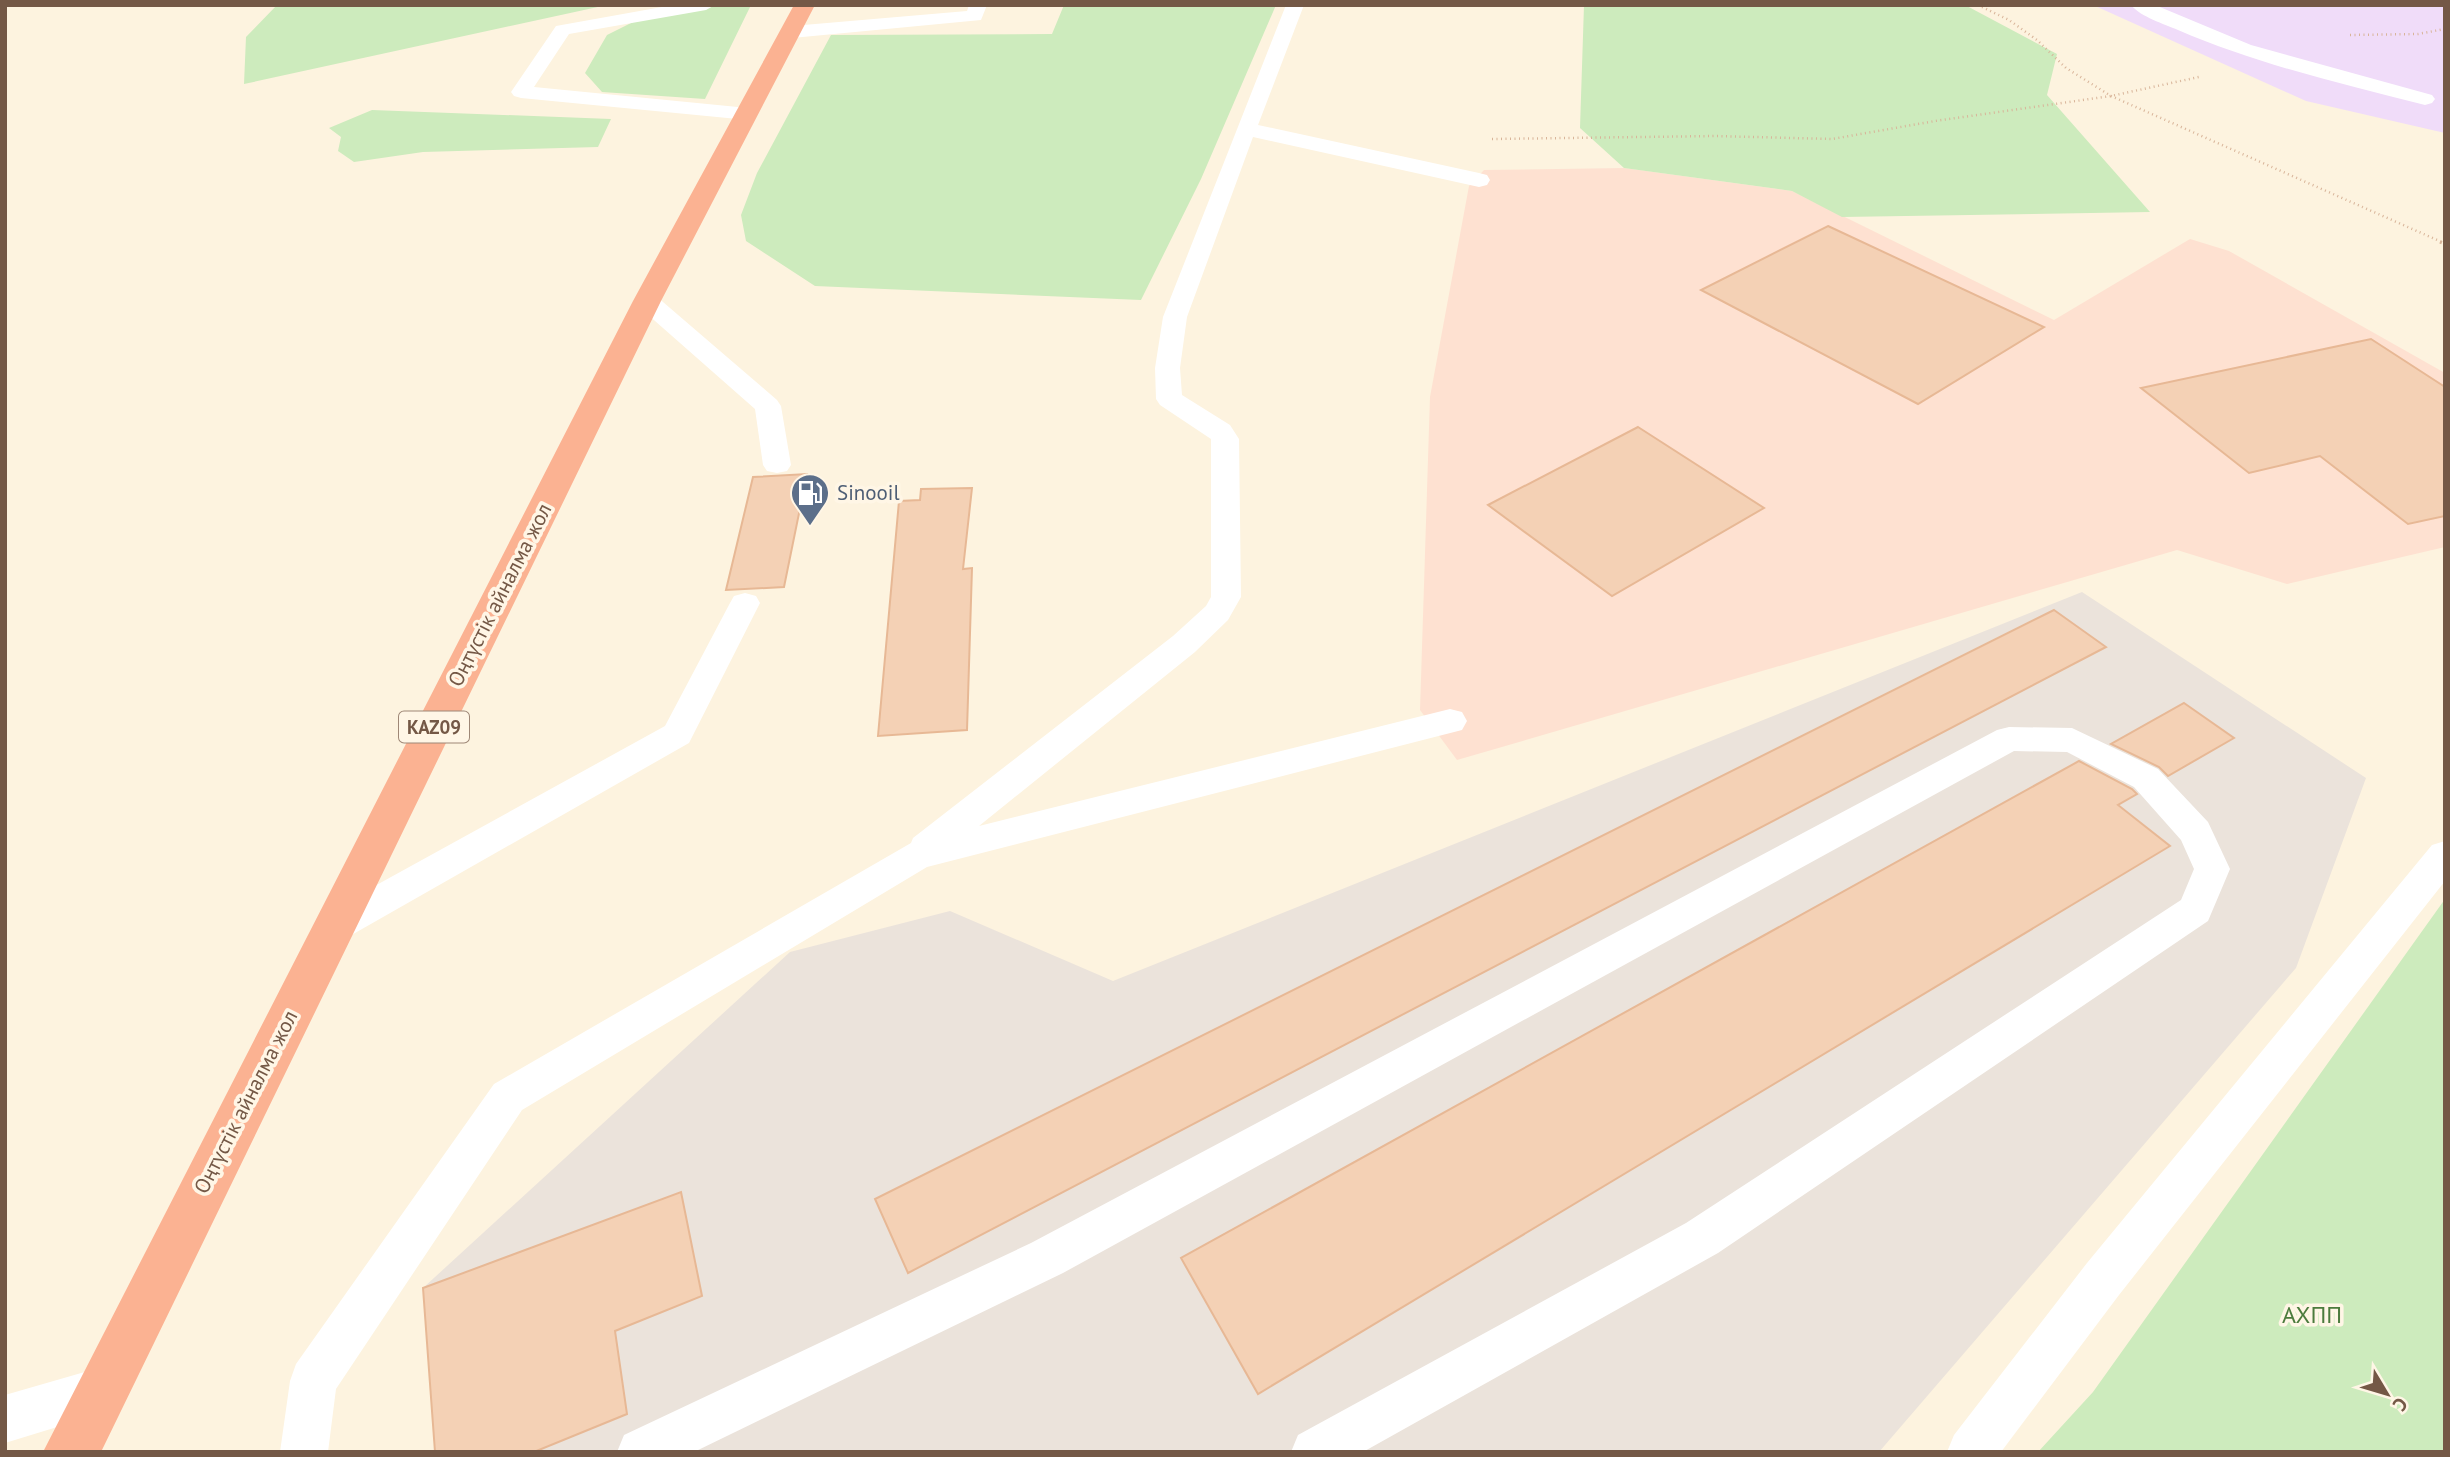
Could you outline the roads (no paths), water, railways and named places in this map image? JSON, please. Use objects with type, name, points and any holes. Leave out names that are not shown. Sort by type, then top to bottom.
[{"type":"highway","name":"Оңтүстік айналма жол","points":[[71,1452],[647,301],[798,18]]},
{"type":"lane","points":[[706,5],[563,30],[521,92],[748,114]]},
{"type":"lane","points":[[798,18],[974,16],[978,5]]},
{"type":"lane","points":[[304,1452],[313,1381],[509,1097],[917,855],[1184,644],[1217,613],[1226,597],[1225,439],[1220,431],[1168,399],[1170,342],[1175,317],[1294,5]]},
{"type":"lane","points":[[2140,5],[2171,22],[2254,52],[2425,99]]},
{"type":"lane","points":[[1246,129],[1479,180]]},
{"type":"lane","points":[[647,301],[768,406],[777,465]]},
{"type":"lane","points":[[335,926],[677,734],[745,603]]},
{"type":"lane","points":[[917,855],[1450,721]]},
{"type":"lane","points":[[641,1452],[1047,1258],[2009,739],[2072,740],[2146,778],[2195,832],[2212,869],[2195,910],[1702,1238],[1315,1452]]},
{"type":"lane","points":[[1971,1452],[2103,1279],[2445,855]]},
{"type":"lane","points":[[5,1419],[102,1391]]},
{"type":"place","name":"Sinooil","points":[[810,527]]},
{"type":"park label","name":"АХПП","points":[[2312,1315]]}]
